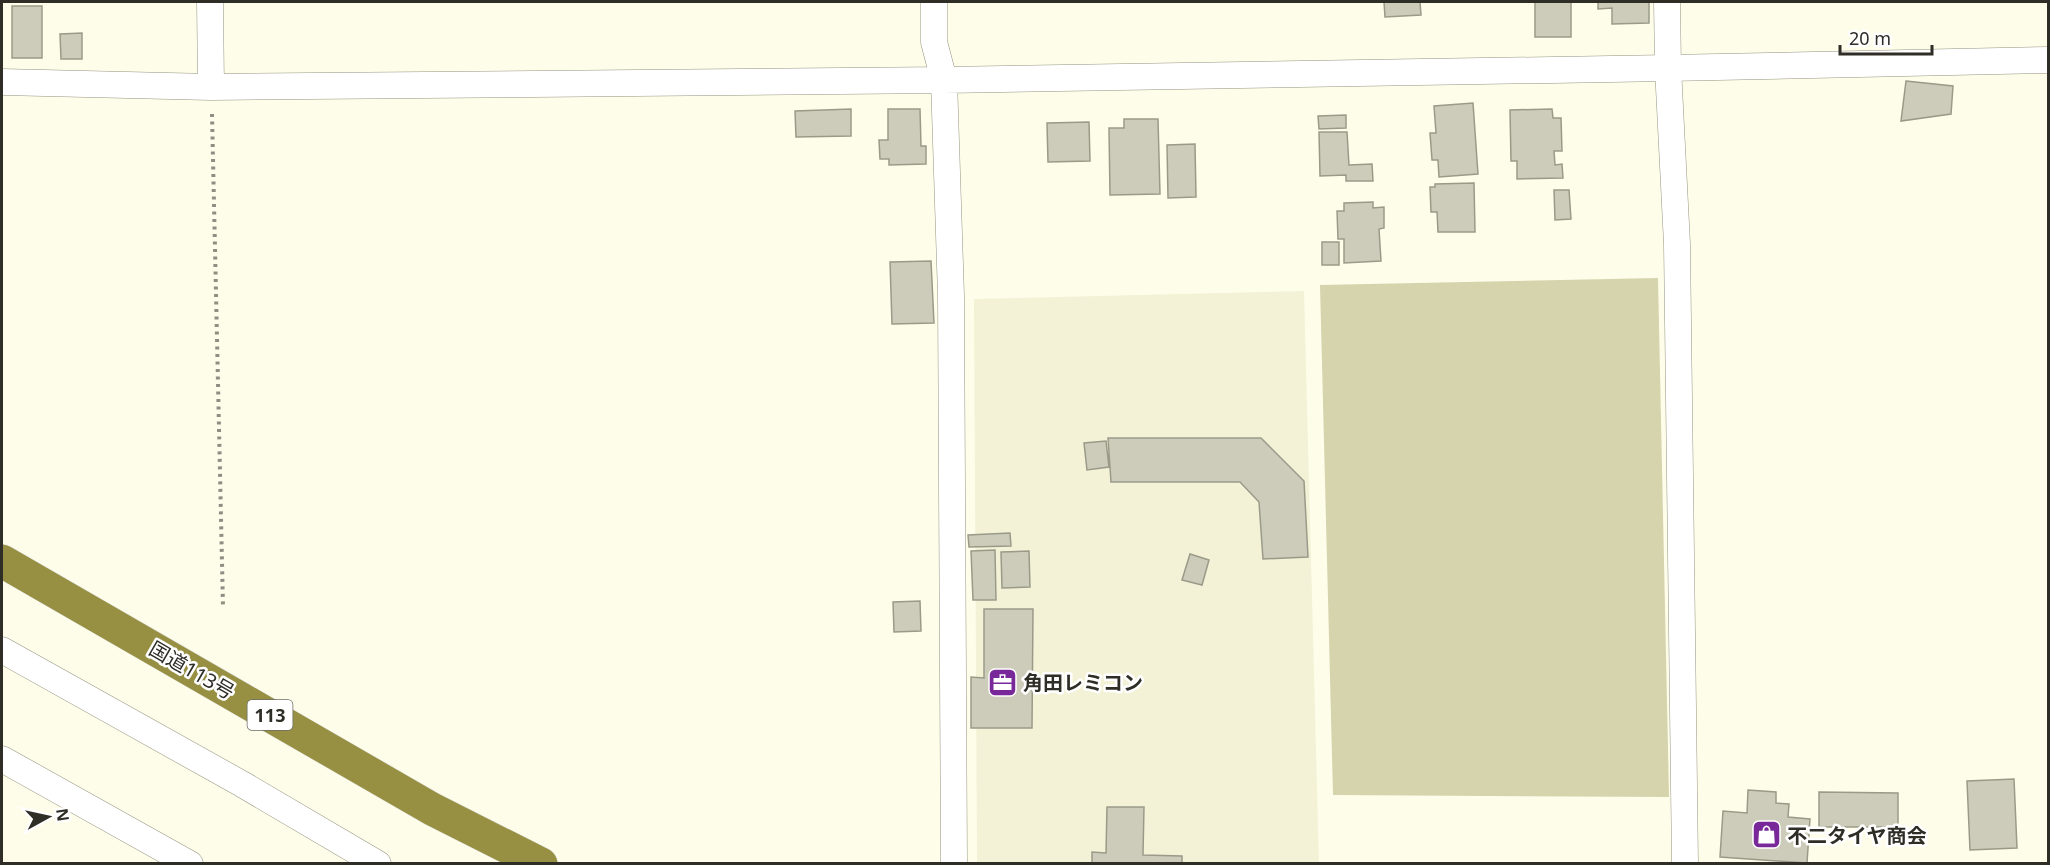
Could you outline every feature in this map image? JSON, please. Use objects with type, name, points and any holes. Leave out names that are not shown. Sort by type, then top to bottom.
[{"type":"highway","name":"国道113号","points":[[2,561],[432,809],[541,864]]},
{"type":"street","points":[[210,2],[211,87]]},
{"type":"street","points":[[934,2],[934,42],[944,80],[951,296],[954,864]]},
{"type":"street","points":[[1667,2],[1677,244],[1686,864]]},
{"type":"street","points":[[2,82],[211,87],[944,80],[2049,60]]},
{"type":"street","points":[[2,650],[242,784],[378,864]]},
{"type":"street","points":[[2,759],[190,864]]},
{"type":"path","points":[[211,87],[223,607]]},
{"type":"shaded area","points":[[1658,278],[1669,797],[1333,795],[1320,285]]},
{"type":"shaded area","points":[[1304,291],[1319,863],[977,863],[974,299]]},
{"type":"building","points":[[1384,2],[1420,2],[1421,15],[1385,17]]},
{"type":"building","points":[[1535,2],[1571,2],[1571,37],[1535,37]]},
{"type":"building","points":[[1598,2],[1649,2],[1649,23],[1612,24],[1612,8],[1598,9]]},
{"type":"building","points":[[12,6],[42,6],[42,58],[12,58]]},
{"type":"building","points":[[82,33],[82,59],[61,59],[60,34]]},
{"type":"building","points":[[1906,81],[1953,86],[1951,114],[1901,121]]},
{"type":"building","points":[[1473,103],[1478,174],[1439,177],[1438,160],[1432,160],[1430,133],[1436,133],[1434,106]]},
{"type":"building","points":[[851,109],[851,136],[796,137],[795,111]]},
{"type":"building","points":[[888,109],[920,109],[921,146],[926,146],[926,164],[889,165],[889,159],[880,159],[879,140],[888,140]]},
{"type":"building","points":[[1552,109],[1553,118],[1561,118],[1562,151],[1554,151],[1555,165],[1562,164],[1563,178],[1517,179],[1517,161],[1511,161],[1510,110]]},
{"type":"building","points":[[1346,115],[1346,128],[1319,129],[1318,116]]},
{"type":"building","points":[[1124,119],[1158,119],[1160,194],[1110,195],[1109,128],[1124,128]]},
{"type":"building","points":[[1089,122],[1090,161],[1048,162],[1047,123]]},
{"type":"building","points":[[1319,132],[1347,132],[1349,165],[1372,164],[1373,181],[1346,181],[1346,175],[1320,176]]},
{"type":"building","points":[[1195,144],[1196,197],[1168,198],[1167,145]]},
{"type":"building","points":[[1474,183],[1475,232],[1438,232],[1437,212],[1431,212],[1430,187],[1435,187],[1435,184]]},
{"type":"building","points":[[1554,190],[1569,190],[1571,219],[1555,220]]},
{"type":"building","points":[[1373,202],[1373,208],[1384,207],[1384,228],[1379,229],[1381,261],[1344,263],[1344,239],[1338,239],[1337,211],[1344,211],[1344,203]]},
{"type":"building","points":[[1322,242],[1339,242],[1339,265],[1322,265]]},
{"type":"building","points":[[931,261],[934,323],[892,324],[890,262]]},
{"type":"building","points":[[1108,438],[1261,438],[1304,481],[1308,557],[1263,559],[1259,502],[1240,482],[1111,482]]},
{"type":"building","points":[[1106,441],[1109,467],[1087,470],[1084,443]]},
{"type":"building","points":[[1010,533],[1011,546],[969,547],[968,535]]},
{"type":"building","points":[[995,550],[996,600],[973,600],[971,551]]},
{"type":"building","points":[[1029,551],[1030,587],[1002,588],[1001,552]]},
{"type":"building","points":[[1190,554],[1209,560],[1202,585],[1182,580]]},
{"type":"building","points":[[920,601],[921,631],[894,632],[893,602]]},
{"type":"building","points":[[984,609],[1033,609],[1032,728],[971,728],[971,677],[984,678]]},
{"type":"building","points":[[2014,779],[2017,848],[1970,850],[1967,781]]},
{"type":"building","points":[[1748,790],[1776,792],[1776,803],[1789,804],[1788,817],[1810,819],[1807,863],[1720,857],[1723,811],[1747,813]]},
{"type":"building","points":[[1819,792],[1898,793],[1898,827],[1819,827]]},
{"type":"building","points":[[1107,807],[1144,807],[1143,855],[1182,856],[1182,864],[1092,864],[1092,852],[1106,853]]},
{"type":"place","name":"角田レミコン","points":[[1002,682]]},
{"type":"place","name":"不二タイヤ商会","points":[[1766,835]]}]
